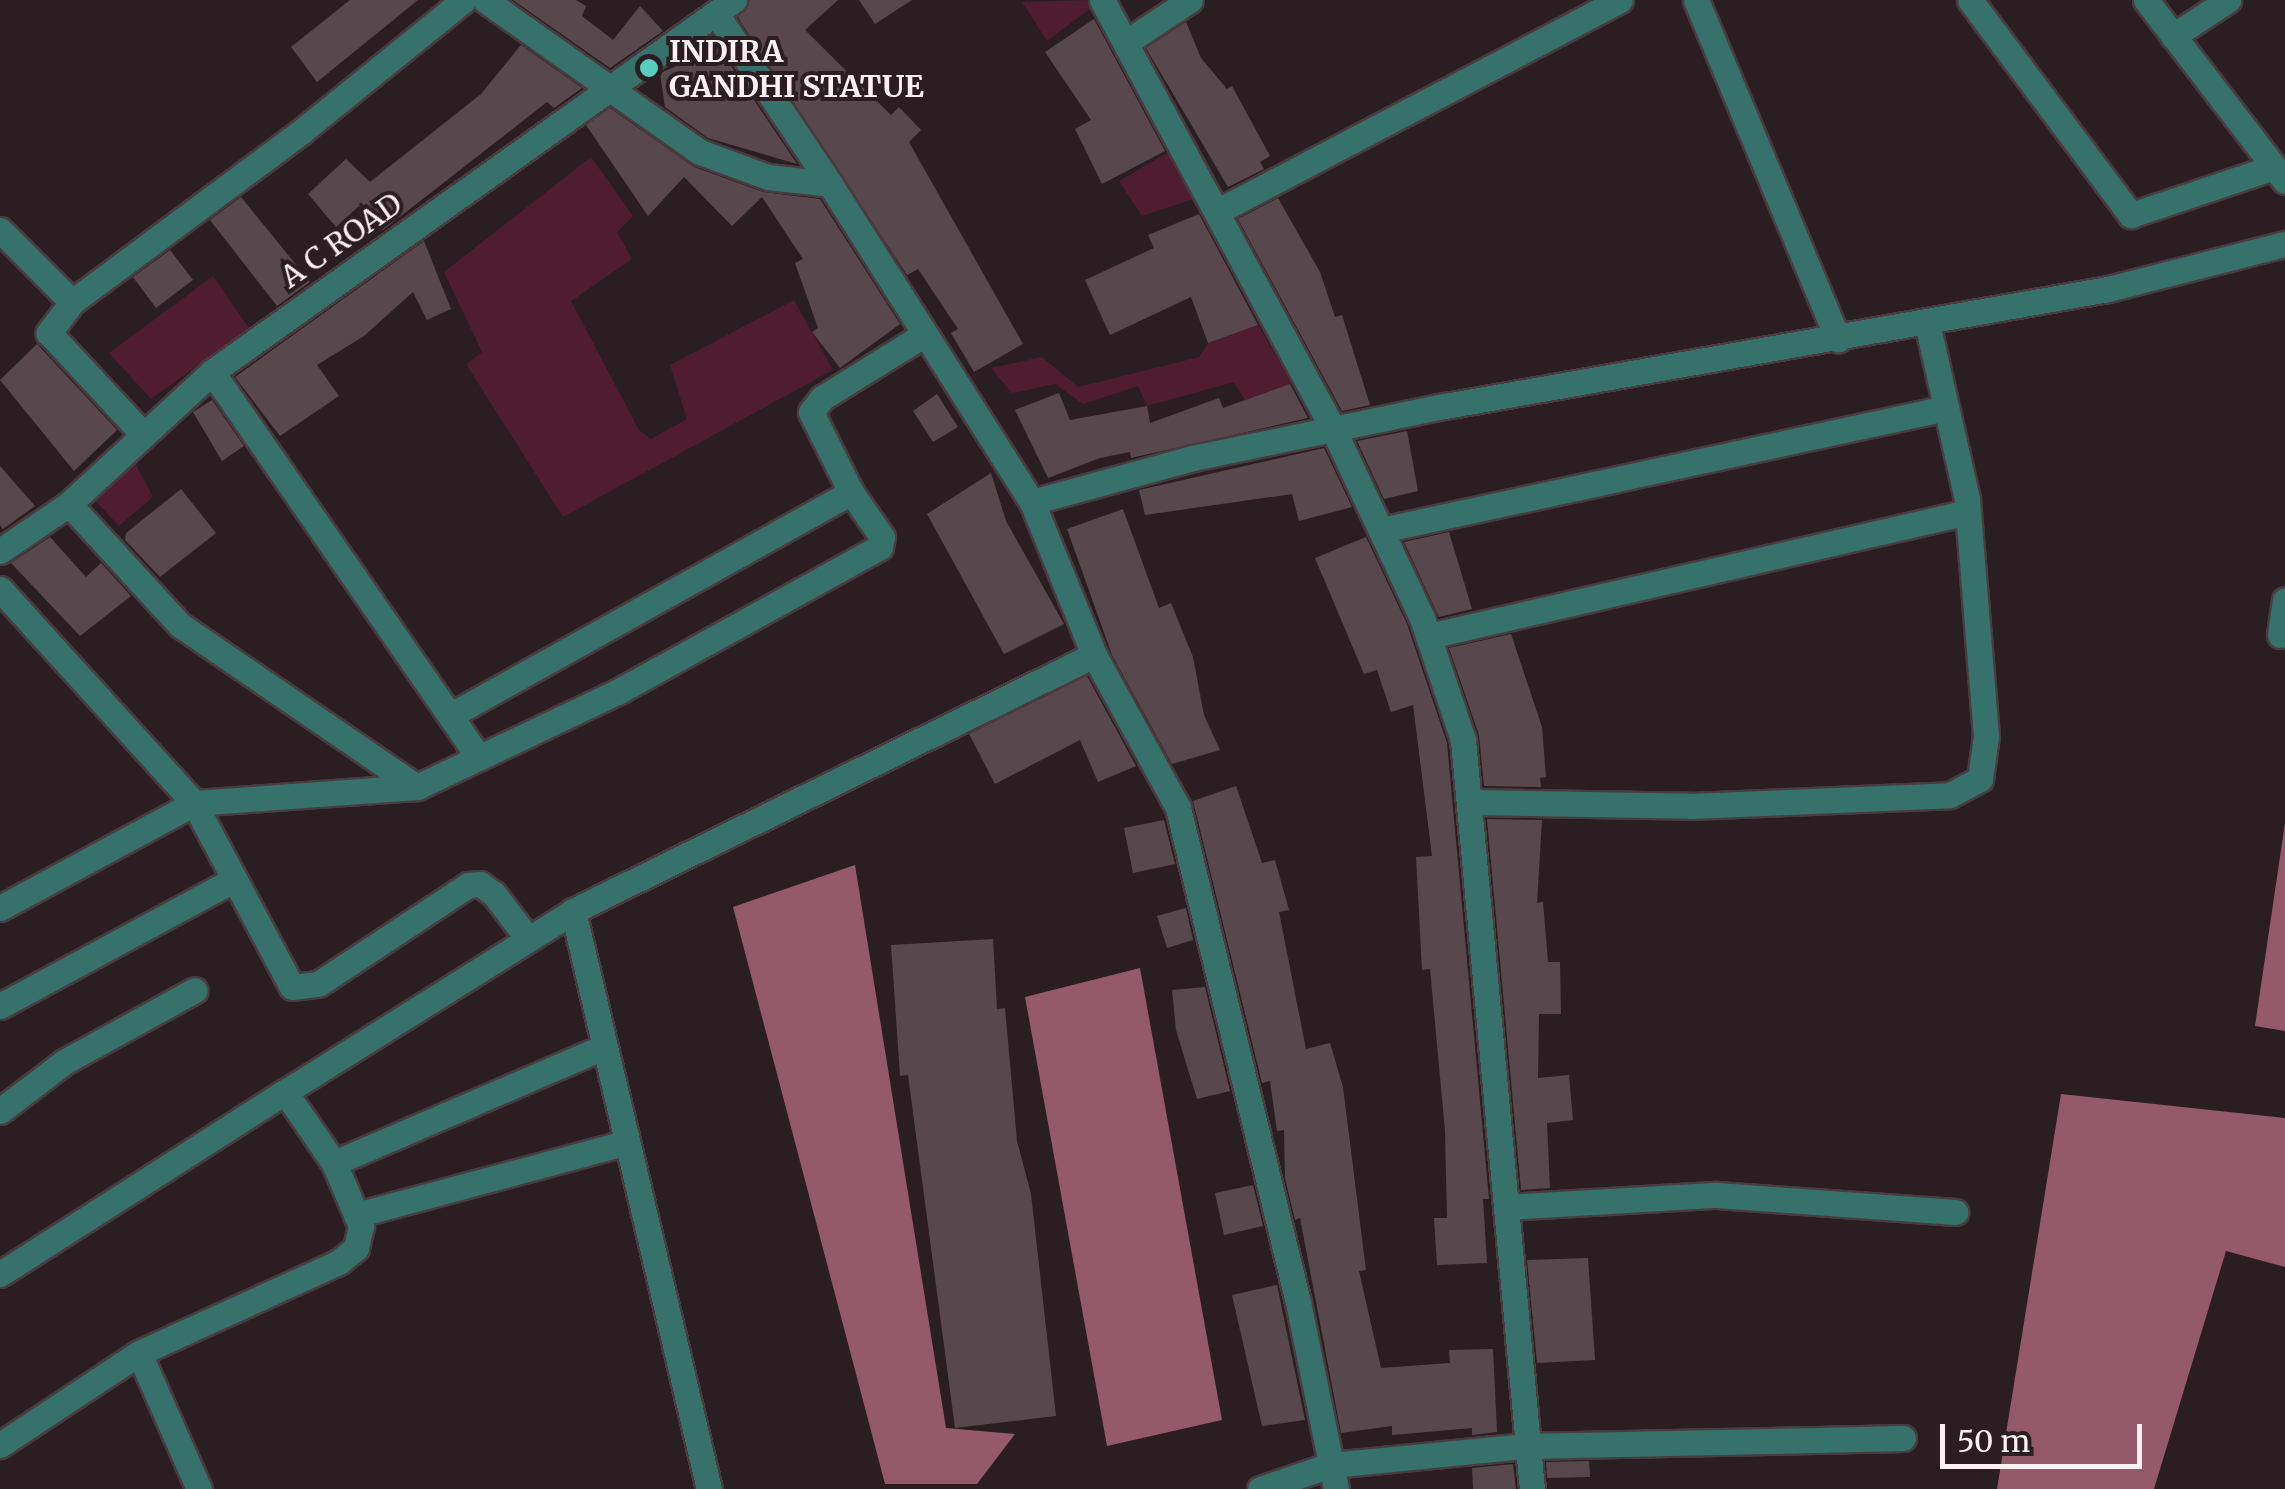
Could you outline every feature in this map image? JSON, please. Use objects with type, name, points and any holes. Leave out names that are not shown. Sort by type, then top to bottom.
[{"type":"street","points":[[143,434],[49,332],[72,302],[302,131],[464,0]]},
{"type":"street","points":[[485,0],[664,133],[732,168],[830,184]]},
{"type":"street","points":[[1102,0],[1128,41],[1332,429],[1428,636],[1463,740],[1472,802],[1532,1489]]},
{"type":"street","points":[[1128,41],[1190,0]]},
{"type":"street","points":[[1218,211],[1620,0]]},
{"type":"street","points":[[1696,0],[1838,339]]},
{"type":"street","points":[[1970,0],[2131,214],[2280,174],[2146,0]]},
{"type":"street","points":[[2174,36],[2228,0]]},
{"type":"street","points":[[726,8],[830,184],[1032,502],[1094,655],[1178,808],[1298,1302],[1333,1477]]},
{"type":"street","name":"A C ROAD","points":[[0,550],[69,504],[212,372],[726,8]]},
{"type":"street","points":[[0,230],[72,302]]},
{"type":"street","points":[[1032,502],[1332,429],[1716,354],[1838,339],[2108,290],[2285,244]]},
{"type":"street","points":[[1472,802],[1692,806],[1930,796],[1950,795],[1980,779],[1986,736],[1968,512],[1927,323]]},
{"type":"street","points":[[0,908],[194,803],[416,787],[691,655],[874,552],[882,538],[851,492],[812,412],[822,398],[925,334]]},
{"type":"street","points":[[212,372],[479,758]]},
{"type":"street","points":[[1380,530],[1946,408]]},
{"type":"street","points":[[451,715],[851,492]]},
{"type":"street","points":[[69,504],[180,625],[416,787]]},
{"type":"street","points":[[1428,636],[1968,512]]},
{"type":"street","points":[[0,589],[194,803],[231,882],[292,987],[318,984],[468,885],[480,884],[494,894],[528,939]]},
{"type":"street","points":[[2280,635],[2285,600]]},
{"type":"street","points":[[0,1274],[573,911],[1094,655]]},
{"type":"street","points":[[0,1006],[231,882]]},
{"type":"street","points":[[573,911],[601,1048],[709,1489]]},
{"type":"street","points":[[0,1111],[64,1062],[195,990]]},
{"type":"street","points":[[334,1163],[601,1048]]},
{"type":"street","points":[[0,1445],[140,1353],[340,1262],[360,1238],[356,1215],[334,1163],[284,1092]]},
{"type":"street","points":[[356,1215],[624,1144]]},
{"type":"street","points":[[1506,1207],[1717,1195],[1955,1212]]},
{"type":"street","points":[[140,1353],[199,1489]]},
{"type":"street","points":[[1260,1489],[1526,1446],[1903,1438]]},
{"type":"shaded area","points":[[1091,0],[1095,5],[1047,41],[1022,2]]},
{"type":"shaded area","points":[[1174,149],[1194,199],[1142,216],[1119,181]]},
{"type":"shaded area","points":[[591,157],[633,216],[617,232],[632,259],[571,301],[639,430],[651,439],[687,419],[670,365],[794,300],[833,370],[563,517],[466,364],[482,352],[444,272]]},
{"type":"shaded area","points":[[213,276],[249,328],[151,399],[109,353]]},
{"type":"shaded area","points":[[1258,325],[1292,384],[1245,400],[1234,382],[1147,406],[1138,386],[1083,404],[1055,384],[1012,393],[991,368],[1042,357],[1078,387],[1199,357],[1208,343]]},
{"type":"shaded area","points":[[133,459],[153,497],[119,526],[91,496]]},
{"type":"shaded area","points":[[2285,823],[2285,1031],[2255,1026]]},
{"type":"shaded area","points":[[855,865],[946,1428],[1015,1434],[977,1484],[885,1484],[733,907]]},
{"type":"shaded area","points":[[1140,968],[1222,1420],[1107,1446],[1025,997]]},
{"type":"shaded area","points":[[2061,1094],[2285,1118],[2285,1267],[2226,1251],[2154,1489],[1997,1489]]},
{"type":"building","points":[[350,0],[418,0],[317,82],[291,47]]},
{"type":"building","points":[[513,0],[576,0],[586,6],[582,16],[613,40],[640,6],[663,31],[610,68]]},
{"type":"building","points":[[750,0],[838,0],[805,30],[891,115],[899,107],[921,130],[909,142],[1023,344],[974,372],[951,333],[958,329],[918,269],[907,275],[742,24],[738,17]]},
{"type":"building","points":[[859,0],[912,0],[875,24]]},
{"type":"building","points":[[1094,19],[1165,151],[1102,184],[1075,129],[1091,120],[1045,52]]},
{"type":"building","points":[[1186,22],[1201,58],[1227,89],[1232,86],[1270,156],[1260,162],[1264,169],[1228,187],[1146,48]]},
{"type":"building","points":[[521,45],[582,88],[554,108],[547,102],[383,230],[359,206],[336,227],[308,194],[346,159],[370,182],[481,94]]},
{"type":"building","points":[[719,48],[797,164],[708,138],[665,107],[660,73]]},
{"type":"building","points":[[610,108],[694,167],[763,192],[820,199],[900,324],[840,368],[812,332],[818,328],[795,263],[803,259],[762,197],[732,226],[684,177],[648,216],[586,125]]},
{"type":"building","points":[[241,197],[310,282],[277,306],[210,220]]},
{"type":"building","points":[[1278,198],[1320,272],[1335,317],[1342,315],[1370,405],[1342,411],[1238,219]]},
{"type":"building","points":[[1199,214],[1258,325],[1208,343],[1191,297],[1110,335],[1085,280],[1154,248],[1148,235]]},
{"type":"building","points":[[424,241],[451,309],[427,320],[413,292],[364,336],[317,365],[339,396],[280,436],[235,377]]},
{"type":"building","points":[[170,250],[193,280],[156,308],[133,277]]},
{"type":"building","points":[[37,344],[117,430],[74,471],[0,380]]},
{"type":"building","points":[[1290,384],[1308,418],[1131,458],[1130,452],[1100,458],[1048,478],[1015,410],[1059,393],[1070,420],[1147,406],[1150,423],[1219,398],[1223,408]]},
{"type":"building","points":[[937,394],[958,427],[933,442],[913,411]]},
{"type":"building","points":[[212,400],[244,446],[222,461],[193,412]]},
{"type":"building","points":[[1407,431],[1418,491],[1384,499],[1357,441]]},
{"type":"building","points":[[1324,448],[1352,507],[1299,521],[1292,494],[1145,515],[1139,490]]},
{"type":"building","points":[[0,466],[35,506],[3,529],[0,525]]},
{"type":"building","points":[[991,473],[1006,521],[1064,624],[1004,654],[927,514]]},
{"type":"building","points":[[181,489],[216,533],[160,577],[125,540],[126,533]]},
{"type":"building","points":[[1123,509],[1159,608],[1171,603],[1193,657],[1204,715],[1220,750],[1172,764],[1112,655],[1067,529]]},
{"type":"building","points":[[1449,532],[1472,609],[1439,617],[1404,542]]},
{"type":"building","points":[[50,537],[86,577],[101,563],[131,596],[80,636],[11,563]]},
{"type":"building","points":[[1366,537],[1407,624],[1447,743],[1489,1199],[1483,1199],[1487,1263],[1437,1265],[1434,1218],[1447,1218],[1445,1131],[1430,969],[1422,970],[1416,857],[1432,856],[1413,705],[1391,712],[1377,670],[1364,674],[1315,558]]},
{"type":"building","points":[[1511,634],[1542,727],[1546,777],[1540,778],[1541,787],[1484,786],[1479,735],[1449,648]]},
{"type":"building","points":[[1087,676],[1136,766],[1098,782],[1080,740],[995,784],[969,734]]},
{"type":"building","points":[[1236,786],[1262,863],[1275,860],[1289,910],[1279,912],[1306,1049],[1330,1043],[1343,1087],[1366,1270],[1359,1271],[1381,1368],[1450,1363],[1449,1350],[1493,1349],[1497,1432],[1472,1435],[1472,1428],[1392,1435],[1392,1426],[1341,1433],[1300,1218],[1295,1220],[1285,1178],[1284,1130],[1277,1131],[1270,1081],[1262,1083],[1193,801]]},
{"type":"building","points":[[1487,819],[1542,820],[1537,903],[1543,902],[1548,962],[1560,962],[1561,1014],[1539,1014],[1538,1078],[1569,1075],[1573,1120],[1547,1123],[1550,1188],[1521,1190]]},
{"type":"building","points":[[1164,820],[1175,864],[1133,873],[1124,828]]},
{"type":"building","points":[[1186,908],[1193,940],[1167,948],[1157,916]]},
{"type":"building","points":[[993,939],[997,1009],[1005,1008],[1017,1141],[1031,1194],[1056,1416],[955,1428],[908,1075],[900,1076],[891,945]]},
{"type":"building","points":[[1205,987],[1230,1091],[1197,1099],[1176,1030],[1172,990]]},
{"type":"building","points":[[1253,1185],[1263,1226],[1224,1235],[1215,1193]]},
{"type":"building","points":[[1588,1258],[1595,1360],[1537,1363],[1527,1260]]},
{"type":"building","points":[[1277,1285],[1305,1420],[1262,1426],[1232,1295]]},
{"type":"building","points":[[1589,1461],[1590,1477],[1547,1478],[1546,1462]]},
{"type":"building","points":[[1513,1464],[1516,1489],[1473,1489],[1472,1468]]},
{"type":"place","name":"INDIRA GANDHI STATUE","points":[[649,68]]}]
